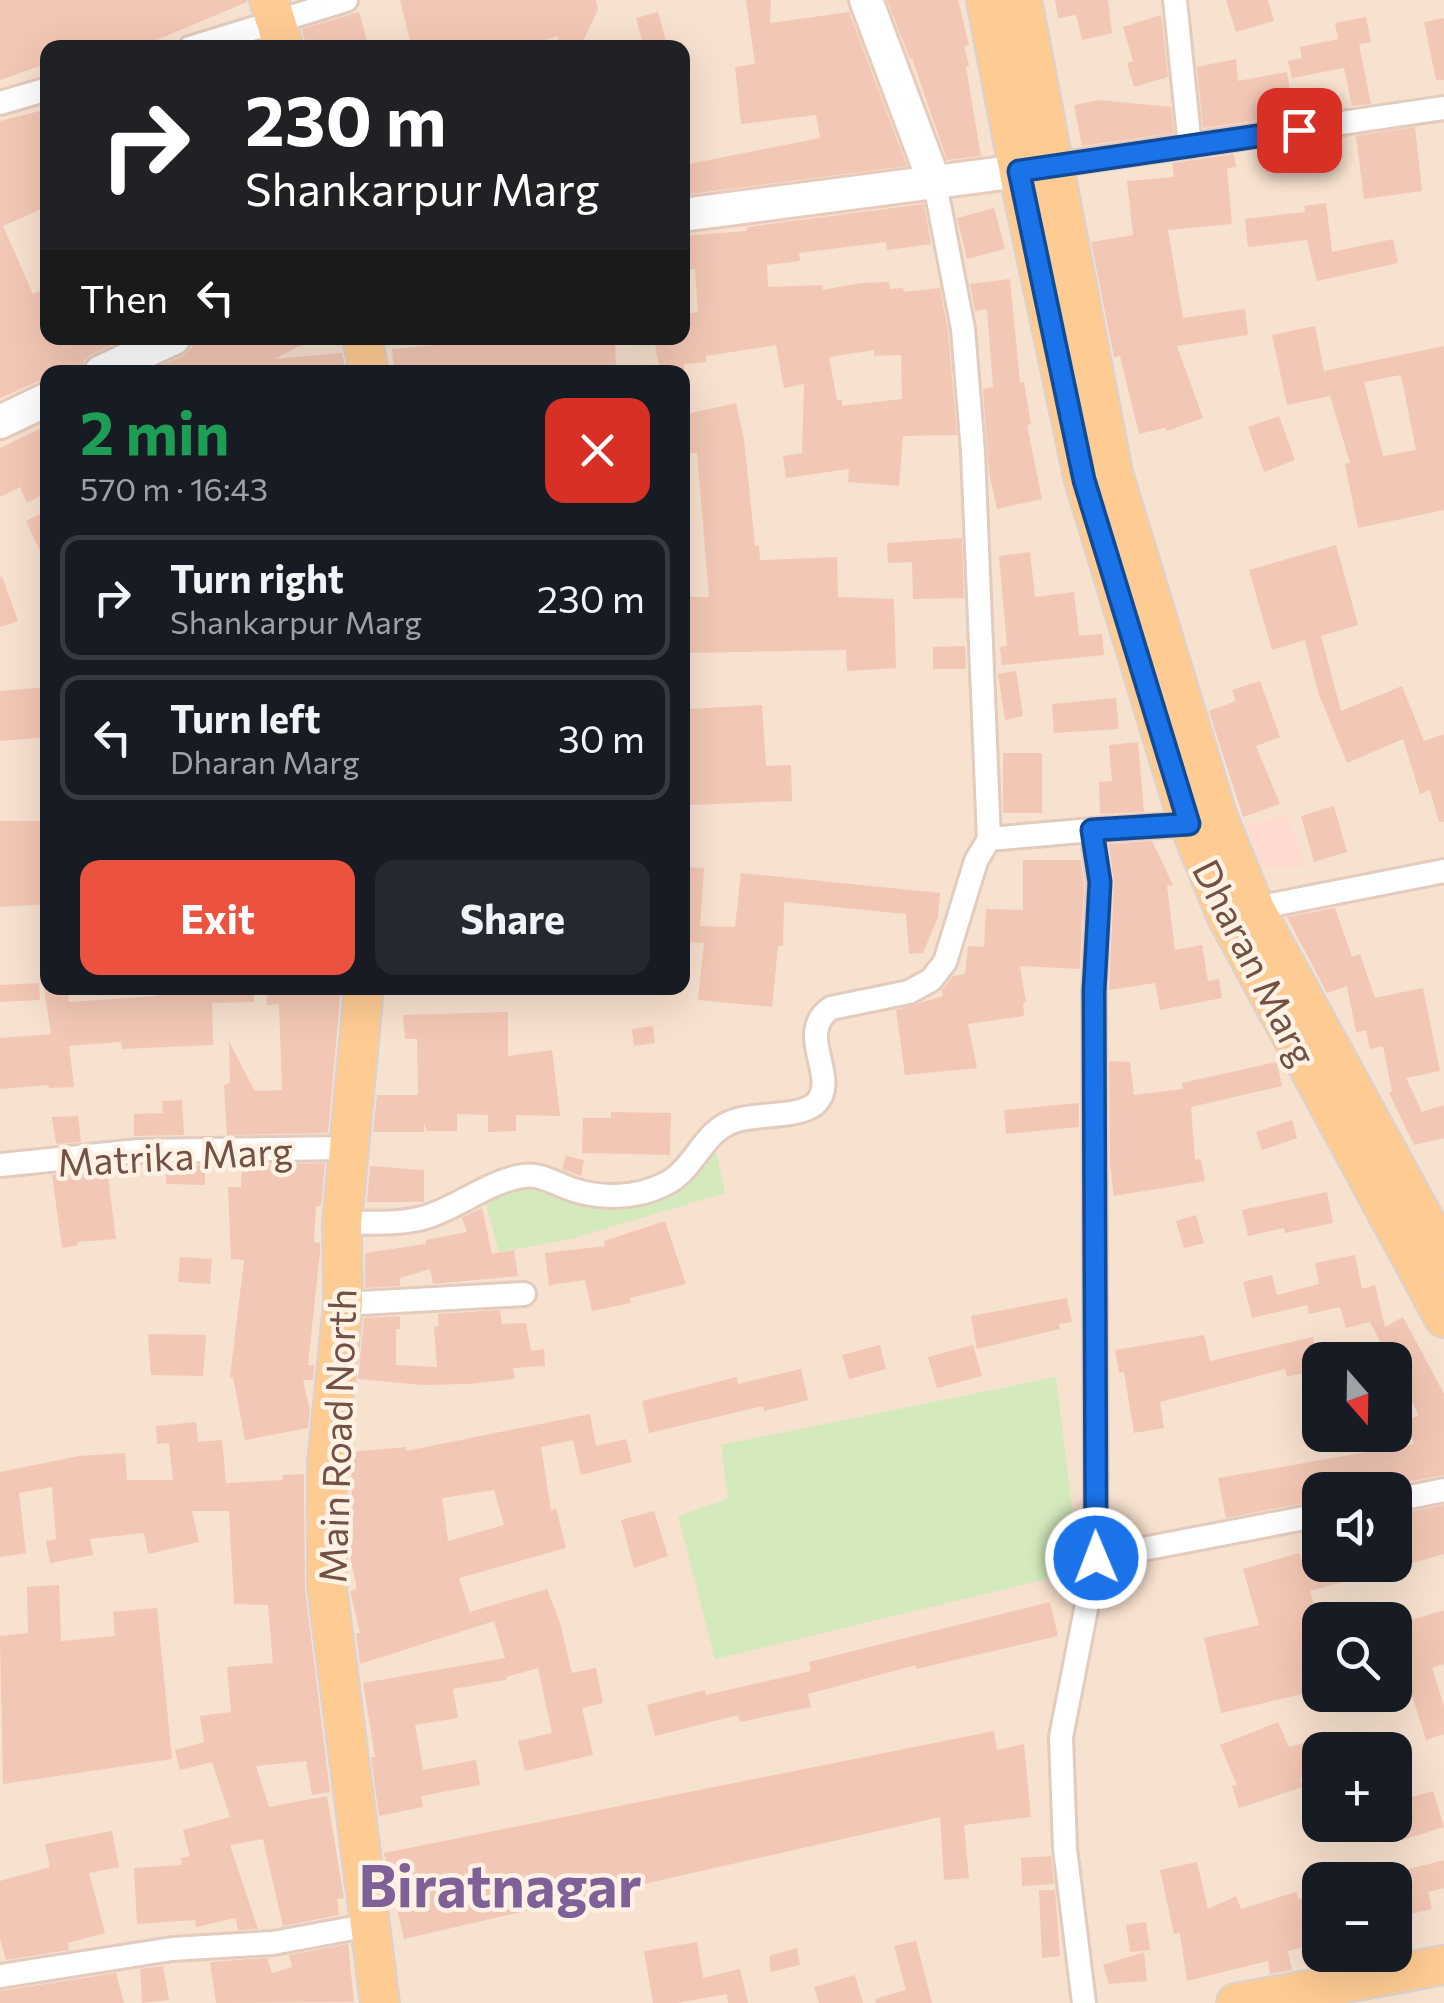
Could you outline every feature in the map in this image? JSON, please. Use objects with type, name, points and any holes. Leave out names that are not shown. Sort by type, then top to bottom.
[{"type":"main road","points":[[866,0],[935,184]]},
{"type":"main road","name":"Dharan Marg","points":[[986,0],[1036,168],[1113,472],[1217,816],[1241,912],[1444,1318]]},
{"type":"main road","name":"Dharan Marg","points":[[1022,0],[1036,168],[1084,480],[1189,824],[1444,1256]]},
{"type":"main road","points":[[690,214],[1036,168]]},
{"type":"main road","points":[[116,365],[159,345]]},
{"type":"main road","points":[[0,422],[40,403]]},
{"type":"main road","name":"Main Road North","points":[[363,995],[342,1223],[343,1304],[327,1463],[326,1572],[380,2003]]},
{"type":"main road","points":[[1236,2003],[1444,1965]]},
{"type":"street","points":[[218,40],[346,0]]},
{"type":"street","points":[[1175,0],[1190,146]]},
{"type":"street","points":[[0,103],[40,91]]},
{"type":"street","points":[[1036,168],[1444,108]]},
{"type":"street","points":[[342,1223],[426,1217],[525,1175],[575,1191],[612,1197],[640,1194],[666,1184],[685,1170],[715,1128],[739,1119],[806,1110],[818,1102],[824,1091],[815,1026],[831,1008],[909,992],[931,980],[945,962],[976,861],[989,839],[965,346],[935,184]]},
{"type":"street","points":[[989,839],[1189,824]]},
{"type":"street","points":[[1084,2003],[1065,1849],[1061,1737],[1096,1558],[1094,991],[1100,882],[1092,830]]},
{"type":"street","points":[[1241,912],[1444,871]]},
{"type":"street","name":"Matrika Marg","points":[[0,1165],[138,1150],[350,1148]]},
{"type":"street","points":[[343,1304],[524,1294]]},
{"type":"street","points":[[1412,1497],[1444,1490]]},
{"type":"street","points":[[1096,1558],[1302,1518]]},
{"type":"street","points":[[1,1976],[172,1949],[273,1943],[370,1926]]},
{"type":"shaded area","points":[[0,0],[1444,0],[1444,2003],[0,2003]]},
{"type":"shaded area","points":[[1287,816],[1307,867],[1261,868],[1247,825]]},
{"type":"green space","points":[[712,1133],[725,1193],[571,1239],[499,1252],[482,1189],[548,1184],[656,1185]]},
{"type":"green space","points":[[1056,1377],[1080,1571],[715,1659],[678,1516],[728,1499],[721,1445]]},
{"type":"building","points":[[0,0],[247,0],[157,40],[40,40],[40,66],[0,80]]},
{"type":"building","points":[[400,0],[596,0],[598,9],[584,40],[558,40],[558,36],[545,40],[410,40]]},
{"type":"building","points":[[746,0],[771,0],[770,23],[849,12],[907,166],[690,194],[690,164],[820,138],[816,115],[741,124],[735,67],[755,64]]},
{"type":"building","points":[[887,0],[958,0],[969,45],[964,46],[969,66],[966,67],[981,156],[947,160],[912,58]]},
{"type":"building","points":[[1055,0],[1108,0],[1112,33],[1082,40],[1076,15],[1058,18]]},
{"type":"building","points":[[1226,0],[1268,0],[1274,21],[1236,32]]},
{"type":"building","points":[[359,12],[367,40],[304,40],[302,29]]},
{"type":"building","points":[[658,12],[666,40],[642,40],[636,18]]},
{"type":"building","points":[[1161,15],[1168,77],[1134,87],[1127,63],[1133,61],[1123,27]]},
{"type":"building","points":[[1366,17],[1371,42],[1359,44],[1371,104],[1352,106],[1344,68],[1292,78],[1288,61],[1302,58],[1300,47],[1338,39],[1335,23]]},
{"type":"building","points":[[1444,18],[1444,80],[1436,80],[1424,22]]},
{"type":"building","points":[[1236,59],[1238,81],[1287,72],[1294,115],[1203,128],[1197,67]]},
{"type":"building","points":[[1099,100],[1171,107],[1174,133],[1082,146],[1074,105]]},
{"type":"building","points":[[40,111],[40,210],[3,226],[33,294],[40,291],[40,345],[112,345],[92,354],[83,365],[40,365],[40,380],[0,398],[0,121]]},
{"type":"building","points":[[1415,127],[1422,191],[1364,199],[1356,136]]},
{"type":"building","points":[[1234,154],[1236,167],[1227,168],[1232,224],[1168,230],[1183,318],[1245,309],[1248,335],[1177,346],[1203,418],[1167,431],[1165,428],[1139,434],[1120,356],[1114,357],[1091,242],[1133,235],[1127,181],[1174,177],[1172,163]]},
{"type":"building","points":[[1326,203],[1332,252],[1393,239],[1398,263],[1317,281],[1307,240],[1248,247],[1245,219],[1305,212],[1304,206]]},
{"type":"building","points":[[924,204],[931,244],[887,250],[886,242],[799,253],[800,261],[767,265],[768,287],[822,285],[823,290],[889,282],[890,289],[903,288],[904,292],[940,288],[948,331],[957,435],[903,436],[899,486],[848,482],[849,469],[786,478],[783,456],[802,453],[804,384],[784,388],[776,345],[706,356],[706,362],[659,365],[655,345],[690,345],[690,313],[698,312],[695,269],[690,269],[690,235],[747,231],[747,227]],"holes":[[[874,350],[874,356],[901,355],[902,399],[842,406],[842,400],[837,400],[829,357]]]},
{"type":"building","points":[[994,208],[1005,249],[967,259],[957,218]]},
{"type":"building","points":[[1010,279],[1020,383],[1024,382],[1031,424],[1027,425],[1042,499],[997,509],[989,473],[983,389],[993,387],[987,309],[975,311],[970,284]]},
{"type":"building","points":[[1315,326],[1324,371],[1444,346],[1444,510],[1358,528],[1345,464],[1350,463],[1330,396],[1287,405],[1272,335]],"holes":[[[1401,375],[1416,450],[1383,456],[1364,382]]]},
{"type":"building","points":[[192,345],[302,345],[274,359],[342,353],[345,365],[163,365]]},
{"type":"building","points":[[435,345],[615,345],[616,365],[393,365],[392,349]]},
{"type":"building","points":[[736,403],[760,560],[837,557],[838,597],[894,599],[896,668],[847,671],[846,650],[690,653],[690,597],[709,597],[697,453],[690,453],[690,413]]},
{"type":"building","points":[[1279,416],[1295,460],[1264,472],[1248,427]]},
{"type":"building","points":[[40,429],[40,496],[27,503],[20,487],[0,497],[0,448]]},
{"type":"building","points":[[40,514],[40,550],[26,521]]},
{"type":"building","points":[[962,538],[964,598],[913,599],[912,562],[888,563],[887,543]]},
{"type":"building","points":[[1336,545],[1358,625],[1321,636],[1341,711],[1402,686],[1424,741],[1444,734],[1444,822],[1439,822],[1430,790],[1420,794],[1403,739],[1347,763],[1318,692],[1305,640],[1272,650],[1249,570]]},
{"type":"building","points":[[1030,552],[1035,597],[1074,592],[1079,636],[1102,634],[1104,655],[1002,665],[1000,647],[1007,646],[999,556]]},
{"type":"building","points":[[0,577],[18,621],[0,627]]},
{"type":"building","points":[[965,646],[966,669],[933,669],[933,647]]},
{"type":"building","points":[[1016,671],[1023,716],[1005,720],[998,674]]},
{"type":"building","points":[[1260,681],[1280,737],[1256,746],[1280,804],[1243,817],[1209,711],[1236,701],[1232,690]]},
{"type":"building","points":[[40,688],[40,738],[0,741],[0,691]]},
{"type":"building","points":[[1116,698],[1119,729],[1054,733],[1052,704]]},
{"type":"building","points":[[762,705],[766,766],[791,765],[792,801],[690,805],[690,709]]},
{"type":"building","points":[[1138,742],[1144,812],[1100,814],[1099,782],[1112,781],[1109,745]]},
{"type":"building","points":[[1003,753],[1042,753],[1042,813],[1003,813]]},
{"type":"building","points":[[1334,806],[1347,852],[1314,862],[1301,816]]},
{"type":"building","points":[[0,821],[40,821],[40,904],[0,907]]},
{"type":"building","points":[[1152,841],[1173,885],[1167,886],[1175,950],[1202,945],[1208,981],[1219,979],[1222,998],[1160,1010],[1155,983],[1109,990],[1114,883],[1109,844]]},
{"type":"building","points":[[1023,860],[1081,860],[1084,884],[1080,969],[1020,966],[1026,1002],[1024,1016],[968,1024],[977,1068],[905,1075],[896,1010],[943,996],[942,990],[953,976],[965,974],[968,946],[984,947],[986,909],[1023,910]]},
{"type":"building","points":[[690,867],[704,868],[700,926],[735,927],[741,873],[940,893],[938,917],[923,953],[909,954],[906,914],[784,902],[783,946],[778,946],[772,1007],[698,1000],[704,943],[690,942]]},
{"type":"building","points":[[1335,908],[1352,957],[1360,954],[1375,998],[1423,988],[1440,1071],[1406,1078],[1422,1112],[1444,1105],[1444,1138],[1414,1145],[1389,1093],[1392,1091],[1383,1046],[1370,1049],[1366,1030],[1356,1032],[1347,986],[1327,993],[1287,917]]},
{"type":"building","points":[[39,983],[40,1000],[0,1002],[0,985]]},
{"type":"building","points":[[45,995],[68,995],[69,1002],[156,995],[254,995],[254,1002],[212,1003],[213,1045],[122,1049],[121,1042],[69,1046],[74,1087],[0,1089],[0,1038],[51,1034]]},
{"type":"building","points":[[267,995],[340,995],[328,1133],[227,1135],[224,1085],[230,1083],[229,1042],[255,1091],[282,1090],[279,1004],[267,1005]]},
{"type":"building","points":[[508,1012],[508,1056],[552,1050],[560,1116],[516,1115],[516,1131],[488,1132],[488,1115],[457,1114],[457,1131],[427,1131],[424,1123],[424,1132],[373,1132],[377,1095],[418,1095],[417,1039],[405,1039],[403,1015]]},
{"type":"building","points":[[653,1026],[655,1043],[634,1046],[632,1029]]},
{"type":"building","points":[[1109,1061],[1130,1062],[1134,1095],[1183,1089],[1182,1083],[1277,1062],[1282,1086],[1191,1107],[1195,1160],[1201,1159],[1205,1181],[1114,1196]]},
{"type":"building","points":[[182,1100],[184,1135],[134,1136],[134,1114],[163,1113],[162,1101]]},
{"type":"building","points":[[1079,1103],[1079,1127],[1006,1134],[1004,1110]]},
{"type":"building","points":[[611,1112],[671,1113],[670,1155],[582,1153],[583,1118],[611,1118]]},
{"type":"building","points":[[78,1116],[81,1142],[56,1144],[52,1117]]},
{"type":"building","points":[[1292,1120],[1297,1138],[1262,1150],[1256,1132]]},
{"type":"building","points":[[566,1156],[584,1160],[581,1176],[562,1169]]},
{"type":"building","points":[[325,1163],[314,1242],[320,1243],[320,1251],[308,1365],[314,1365],[313,1380],[303,1380],[310,1411],[308,1428],[245,1440],[230,1377],[244,1260],[231,1259],[228,1187],[241,1187],[242,1165]]},
{"type":"building","points":[[205,1165],[205,1185],[166,1184],[167,1166]]},
{"type":"building","points":[[370,1166],[424,1170],[424,1202],[367,1202]]},
{"type":"building","points":[[107,1169],[116,1239],[78,1242],[62,1248],[52,1175]]},
{"type":"building","points":[[1327,1192],[1333,1223],[1248,1236],[1242,1210]]},
{"type":"building","points":[[482,1208],[492,1254],[514,1250],[518,1276],[433,1284],[430,1269],[400,1278],[400,1286],[365,1288],[365,1253],[426,1244],[426,1240],[467,1232],[462,1218]]},
{"type":"building","points":[[1196,1215],[1204,1243],[1184,1248],[1176,1221]]},
{"type":"building","points":[[665,1221],[686,1284],[630,1298],[631,1303],[592,1311],[585,1280],[549,1285],[545,1253],[605,1246],[604,1241]]},
{"type":"building","points":[[1355,1255],[1362,1289],[1375,1285],[1385,1327],[1403,1317],[1444,1394],[1444,1475],[1412,1481],[1412,1472],[1302,1472],[1302,1503],[1226,1518],[1218,1478],[1368,1452],[1412,1452],[1412,1418],[1419,1415],[1412,1402],[1412,1342],[1381,1342],[1370,1322],[1346,1328],[1340,1307],[1309,1314],[1307,1305],[1252,1318],[1243,1282],[1272,1275],[1277,1295],[1319,1284],[1315,1263]]},
{"type":"building","points":[[180,1257],[212,1259],[210,1284],[178,1282]]},
{"type":"building","points":[[1067,1298],[1072,1322],[1059,1324],[1060,1329],[977,1349],[971,1316]]},
{"type":"building","points":[[500,1310],[502,1324],[526,1323],[531,1351],[544,1349],[545,1366],[513,1368],[515,1379],[468,1384],[423,1385],[358,1379],[364,1318],[400,1316],[396,1365],[437,1367],[434,1327],[439,1326],[438,1314]]},
{"type":"building","points":[[148,1334],[206,1335],[203,1376],[151,1375]]},
{"type":"building","points":[[1204,1335],[1210,1361],[1313,1337],[1314,1342],[1302,1342],[1302,1373],[1287,1377],[1285,1369],[1160,1402],[1164,1428],[1134,1433],[1124,1372],[1119,1373],[1115,1350]]},
{"type":"building","points":[[880,1345],[886,1369],[849,1379],[842,1355]]},
{"type":"building","points":[[973,1345],[982,1376],[937,1388],[928,1357]]},
{"type":"building","points":[[801,1369],[808,1400],[764,1411],[763,1406],[649,1433],[642,1401],[737,1377],[738,1384]]},
{"type":"building","points":[[590,1414],[596,1446],[626,1439],[632,1462],[581,1475],[573,1440],[541,1447],[551,1510],[556,1508],[566,1548],[459,1578],[470,1612],[547,1589],[572,1673],[596,1668],[603,1703],[582,1708],[593,1755],[525,1771],[518,1741],[552,1733],[538,1668],[506,1680],[453,1689],[458,1718],[415,1725],[423,1770],[476,1760],[480,1785],[421,1796],[423,1807],[379,1816],[371,1757],[375,1757],[363,1683],[505,1658],[494,1621],[360,1664],[356,1633],[360,1633],[350,1591],[357,1589],[350,1556],[351,1452],[406,1447],[406,1451]],"holes":[[[494,1490],[504,1525],[448,1541],[442,1498]]]},
{"type":"building","points":[[196,1422],[198,1442],[222,1440],[226,1483],[283,1480],[282,1475],[304,1474],[305,1589],[330,1792],[312,1795],[306,1761],[256,1766],[269,1807],[327,1796],[344,1898],[337,1899],[339,1915],[283,1926],[263,1839],[230,1845],[258,1929],[238,1930],[236,1918],[196,1927],[195,1920],[137,1924],[134,1868],[182,1865],[181,1858],[190,1856],[183,1830],[230,1817],[212,1762],[180,1770],[175,1750],[204,1742],[200,1716],[231,1712],[227,1667],[273,1663],[268,1605],[234,1604],[229,1511],[192,1511],[199,1542],[148,1554],[144,1533],[90,1539],[93,1555],[50,1563],[46,1541],[56,1539],[52,1487],[19,1493],[26,1553],[0,1557],[0,1472],[79,1456],[125,1453],[127,1480],[173,1480],[169,1443],[157,1444],[156,1426]]},
{"type":"building","points":[[1444,1505],[1444,1554],[1412,1563],[1412,1512]]},
{"type":"building","points":[[654,1511],[668,1556],[634,1568],[621,1520]]},
{"type":"building","points":[[1299,1553],[1302,1582],[1343,1582],[1310,1591],[1313,1602],[1302,1602],[1302,1694],[1221,1713],[1204,1638],[1259,1625],[1243,1569]]},
{"type":"building","points":[[59,1585],[61,1641],[115,1636],[113,1612],[157,1608],[172,1759],[3,1784],[0,1636],[28,1633],[27,1587]]},
{"type":"building","points":[[1050,1602],[1058,1636],[916,1669],[916,1665],[808,1694],[811,1707],[740,1722],[738,1715],[655,1736],[647,1705],[811,1671],[809,1662]]},
{"type":"building","points":[[1444,1610],[1444,1664],[1432,1668],[1444,1706],[1444,1734],[1426,1740],[1412,1695],[1412,1620]]},
{"type":"building","points":[[1278,1722],[1289,1747],[1302,1744],[1302,1787],[1239,1808],[1232,1786],[1237,1785],[1220,1745]]},
{"type":"building","points":[[994,1731],[997,1750],[1024,1744],[1031,1817],[964,1825],[969,1878],[944,1880],[940,1817],[582,1898],[585,1913],[559,1919],[556,1904],[404,1939],[384,1853]]},
{"type":"building","points":[[1433,1791],[1444,1827],[1412,1837],[1412,1797]]},
{"type":"building","points":[[112,1831],[119,1867],[89,1873],[105,1933],[68,1943],[69,1950],[6,1960],[0,1939],[0,1881],[50,1867],[45,1844]]},
{"type":"building","points":[[1051,1856],[1054,1884],[1022,1886],[1021,1858]]},
{"type":"building","points":[[1444,1860],[1444,1888],[1428,1892],[1432,1909],[1412,1914],[1412,1868]]},
{"type":"building","points":[[1197,1862],[1208,1909],[1236,1896],[1241,1909],[1296,1892],[1298,1899],[1302,1898],[1302,1947],[1288,1951],[1292,1970],[1270,1974],[1268,1961],[1187,1981],[1180,1933],[1174,1934],[1160,1870]]},
{"type":"building","points":[[1039,1890],[1055,1890],[1060,1956],[1042,1958]]},
{"type":"building","points":[[1146,1922],[1150,1950],[1130,1952],[1126,1925]]},
{"type":"building","points":[[916,1941],[932,2003],[876,2003],[875,1999],[906,1990],[894,1946]]},
{"type":"building","points":[[697,1942],[703,1978],[740,1969],[748,2003],[728,2003],[727,1994],[653,2003],[644,1951]]},
{"type":"building","points":[[348,1944],[354,2002],[216,2003],[210,1962],[267,1958],[272,1973],[292,1967],[289,1955]]},
{"type":"building","points":[[797,1948],[800,1965],[771,1972],[769,1956]]},
{"type":"building","points":[[1144,1952],[1147,1981],[1109,1984],[1103,1965]]},
{"type":"building","points":[[163,1966],[169,2000],[142,2003],[140,1969]]},
{"type":"building","points":[[116,1973],[124,2003],[0,2003],[0,1991]]},
{"type":"building","points":[[855,1975],[863,2003],[819,2003],[814,1987]]},
{"type":"district","name":"Biratnagar","points":[[500,1883]]},
{"type":"route","points":[[1096,1558],[1094,991],[1100,882],[1092,830],[1189,824],[1084,480],[1019,171],[1299,130]]}]
